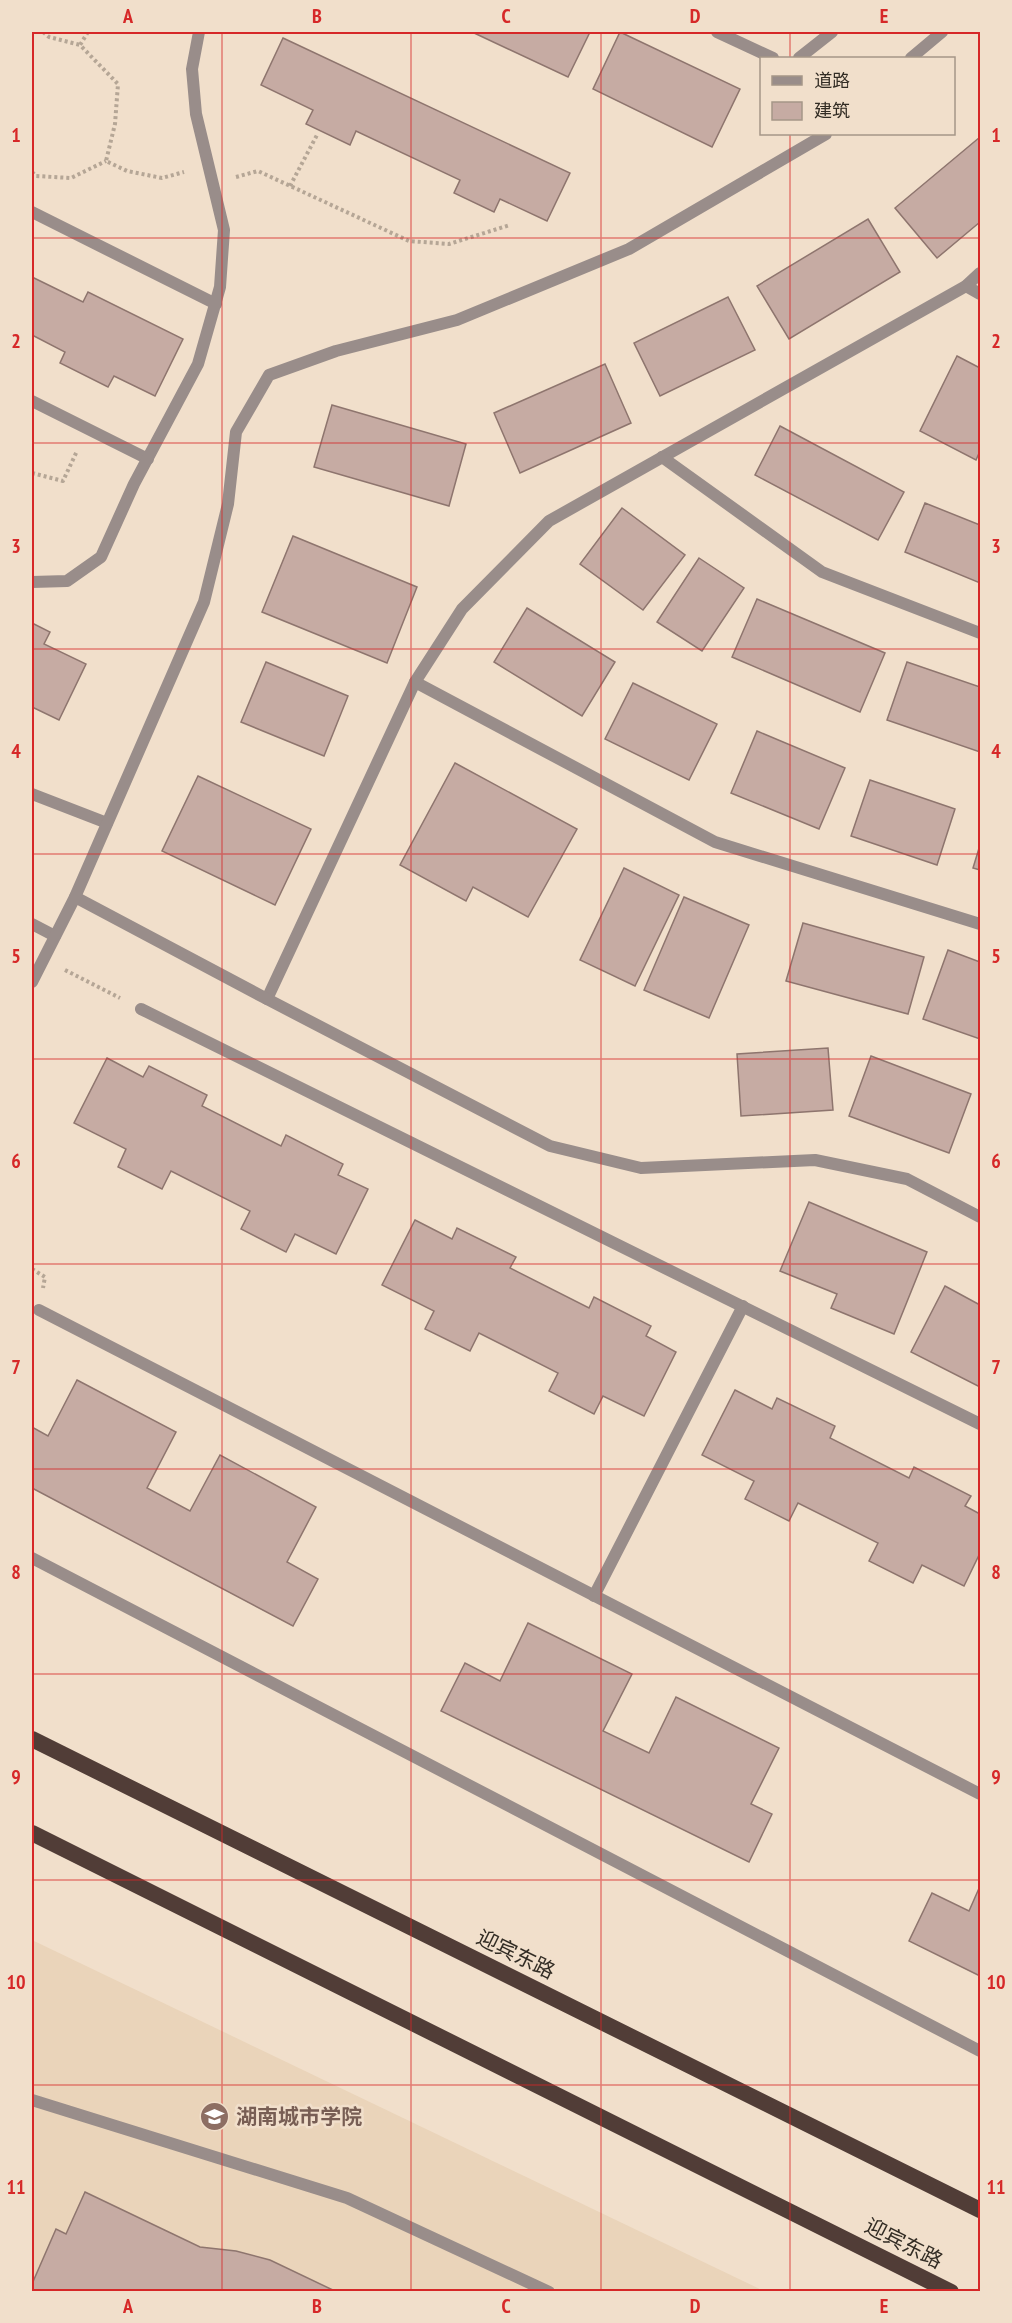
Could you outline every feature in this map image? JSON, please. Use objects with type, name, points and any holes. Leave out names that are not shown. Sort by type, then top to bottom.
[{"type":"highway","name":"迎宾东路","points":[[32,1739],[981,2210]]},
{"type":"highway","name":"迎宾东路","points":[[32,1833],[951,2292]]},
{"type":"street","points":[[32,582],[67,581],[100,557],[198,364],[220,286],[224,230],[196,114],[192,69],[199,32]]},
{"type":"street","points":[[717,32],[771,57]]},
{"type":"street","points":[[800,57],[832,32]]},
{"type":"street","points":[[912,57],[942,32]]},
{"type":"street","points":[[32,982],[75,897],[204,602],[228,504],[236,432],[269,375],[336,351],[457,320],[629,249],[824,135]]},
{"type":"street","points":[[32,212],[216,304]]},
{"type":"street","points":[[267,999],[415,682],[462,609],[549,521],[966,286],[981,273]]},
{"type":"street","points":[[966,286],[981,294]]},
{"type":"street","points":[[32,401],[148,459]]},
{"type":"street","points":[[662,457],[822,572],[981,633]]},
{"type":"street","points":[[415,682],[715,842],[981,924]]},
{"type":"street","points":[[32,794],[106,823]]},
{"type":"street","points":[[75,897],[550,1146],[641,1168],[815,1160],[908,1179],[981,1217]]},
{"type":"street","points":[[32,924],[55,936]]},
{"type":"street","points":[[141,1009],[981,1424]]},
{"type":"street","points":[[594,1596],[743,1306]]},
{"type":"street","points":[[39,1310],[981,1794]]},
{"type":"street","points":[[32,1558],[981,2051]]},
{"type":"street","points":[[32,2100],[347,2198],[549,2292]]},
{"type":"path","points":[[43,32],[49,38],[80,45],[118,84],[115,124],[106,161]]},
{"type":"path","points":[[80,45],[88,32]]},
{"type":"path","points":[[290,186],[317,135]]},
{"type":"path","points":[[106,161],[127,171],[162,178],[208,165]]},
{"type":"path","points":[[32,172],[36,176],[71,178],[106,161]]},
{"type":"path","points":[[213,184],[258,171],[409,241],[449,244],[510,225]]},
{"type":"path","points":[[32,473],[63,481],[88,429]]},
{"type":"path","points":[[43,959],[141,1009]]},
{"type":"shaded area","name":"湖南城市学院","points":[[32,1940],[764,2291],[32,2291]]},
{"type":"building","points":[[472,32],[590,32],[568,77]]},
{"type":"building","points":[[620,32],[740,89],[712,147],[593,89]]},
{"type":"building","points":[[283,38],[570,173],[547,221],[500,199],[494,212],[454,193],[460,180],[356,131],[350,145],[306,124],[313,110],[261,85]]},
{"type":"building","points":[[980,137],[980,222],[937,258],[895,208]]},
{"type":"building","points":[[868,219],[900,272],[789,339],[757,286]]},
{"type":"building","points":[[32,277],[83,302],[88,292],[183,339],[155,396],[114,376],[108,387],[60,363],[65,352],[32,335]]},
{"type":"building","points":[[728,297],[755,350],[660,396],[634,343]]},
{"type":"building","points":[[957,356],[980,368],[980,451],[976,460],[920,431]]},
{"type":"building","points":[[605,364],[631,423],[520,473],[494,413]]},
{"type":"building","points":[[332,405],[466,444],[449,506],[314,467]]},
{"type":"building","points":[[780,426],[904,492],[878,540],[755,475]]},
{"type":"building","points":[[925,503],[980,525],[980,583],[905,552]]},
{"type":"building","points":[[622,508],[685,555],[643,610],[580,564]]},
{"type":"building","points":[[293,536],[417,587],[387,663],[262,612]]},
{"type":"building","points":[[699,558],[744,588],[702,651],[657,622]]},
{"type":"building","points":[[757,599],[885,653],[860,712],[732,657]]},
{"type":"building","points":[[527,608],[615,662],[582,716],[494,662]]},
{"type":"building","points":[[32,623],[50,632],[44,644],[86,664],[59,720],[32,707]]},
{"type":"building","points":[[266,662],[348,696],[324,756],[241,722]]},
{"type":"building","points":[[907,662],[980,687],[980,752],[887,720]]},
{"type":"building","points":[[633,683],[717,724],[689,780],[605,739]]},
{"type":"building","points":[[757,731],[845,768],[819,829],[731,793]]},
{"type":"building","points":[[455,763],[577,829],[528,917],[473,887],[466,901],[400,865]]},
{"type":"building","points":[[198,776],[311,829],[275,905],[162,851]]},
{"type":"building","points":[[870,780],[955,809],[937,865],[851,836]]},
{"type":"building","points":[[980,845],[980,870],[973,868]]},
{"type":"building","points":[[624,868],[679,895],[635,986],[580,960]]},
{"type":"building","points":[[684,897],[749,925],[709,1018],[644,990]]},
{"type":"building","points":[[803,923],[924,957],[908,1014],[786,981]]},
{"type":"building","points":[[948,950],[980,962],[980,1039],[923,1019]]},
{"type":"building","points":[[828,1048],[833,1110],[741,1116],[737,1054]]},
{"type":"building","points":[[871,1056],[971,1094],[949,1153],[849,1116]]},
{"type":"building","points":[[107,1058],[143,1077],[149,1066],[207,1095],[202,1106],[281,1146],[286,1135],[343,1164],[338,1175],[368,1189],[336,1254],[295,1234],[286,1252],[241,1229],[250,1211],[171,1171],[162,1189],[118,1167],[126,1149],[74,1123]]},
{"type":"building","points":[[809,1202],[927,1252],[894,1334],[831,1308],[837,1294],[780,1271]]},
{"type":"building","points":[[415,1220],[452,1239],[457,1228],[516,1257],[510,1268],[589,1308],[594,1297],[651,1326],[646,1336],[676,1352],[644,1416],[603,1396],[594,1414],[549,1391],[558,1373],[479,1333],[470,1351],[425,1329],[434,1311],[382,1285]]},
{"type":"building","points":[[945,1286],[980,1305],[980,1387],[911,1352]]},
{"type":"building","points":[[77,1380],[176,1432],[147,1488],[190,1511],[220,1455],[316,1507],[287,1562],[318,1579],[293,1626],[32,1488],[32,1427],[48,1436]]},
{"type":"building","points":[[735,1390],[772,1409],[777,1398],[835,1426],[830,1438],[909,1478],[914,1467],[971,1496],[965,1506],[980,1514],[980,1553],[964,1586],[922,1565],[913,1583],[869,1561],[878,1543],[798,1503],[789,1521],[745,1499],[754,1481],[702,1455]]},
{"type":"building","points":[[528,1623],[632,1674],[603,1731],[649,1753],[676,1697],[779,1748],[751,1804],[772,1814],[749,1862],[441,1711],[465,1663],[500,1681]]},
{"type":"building","points":[[980,1886],[980,1976],[909,1941],[932,1893],[969,1911]]},
{"type":"building","points":[[85,2192],[200,2247],[236,2251],[270,2260],[337,2292],[32,2291],[32,2284],[56,2229],[66,2234]]},
{"type":"place","name":"湖南城市学院","points":[[215,2116]]}]
